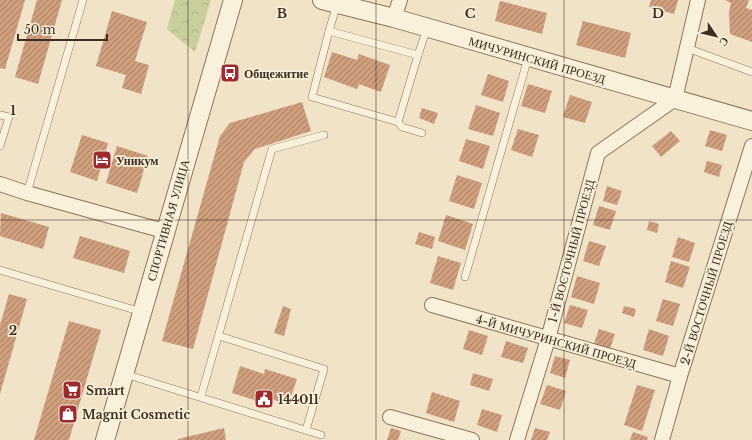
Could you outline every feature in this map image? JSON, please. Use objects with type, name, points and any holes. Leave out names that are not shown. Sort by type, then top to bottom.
[{"type":"street","name":"СПОРТИВНАЯ УЛИЦА","points":[[105,440],[164,231],[233,0]]},
{"type":"street","points":[[394,18],[400,0]]},
{"type":"street","points":[[675,99],[698,0]]},
{"type":"street","name":"МИЧУРИНСКИЙ ПРОЕЗД","points":[[330,2],[394,18],[528,58],[752,121]]},
{"type":"street","name":"1-Й ВОСТОЧНЫЙ ПРОЕЗД","points":[[517,440],[548,339],[598,153],[675,99]]},
{"type":"street","name":"2-Й ВОСТОЧНЫЙ ПРОЕЗД","points":[[662,440],[680,376],[752,146]]},
{"type":"street","points":[[0,184],[27,193],[164,231]]},
{"type":"street","name":"4-Й МИЧУРИНСКИЙ ПРОЕЗД","points":[[432,305],[680,376]]},
{"type":"street","points":[[390,417],[472,440]]},
{"type":"lane","points":[[27,193],[83,0]]},
{"type":"lane","points":[[330,2],[329,31],[312,97],[398,122],[402,127],[422,133]]},
{"type":"lane","points":[[398,122],[427,28]]},
{"type":"lane","points":[[329,31],[418,55]]},
{"type":"lane","points":[[687,48],[752,72]]},
{"type":"lane","points":[[465,277],[528,58]]},
{"type":"lane","points":[[0,114],[9,117],[0,146]]},
{"type":"lane","points":[[201,396],[272,149],[324,135]]},
{"type":"lane","points":[[0,270],[142,312]]},
{"type":"lane","points":[[219,336],[324,369],[306,430]]},
{"type":"lane","points":[[124,374],[201,396],[321,435]]},
{"type":"green space","points":[[175,0],[211,0],[195,52],[167,29]]},
{"type":"building","points":[[0,0],[25,0],[5,69],[0,68]]},
{"type":"building","points":[[37,0],[62,0],[38,84],[15,77]]},
{"type":"building","points":[[651,0],[678,0],[674,14],[649,7]]},
{"type":"building","points":[[725,0],[749,0],[746,8],[752,10],[752,42],[730,34],[729,12],[731,3]]},
{"type":"building","points":[[500,1],[547,13],[542,34],[495,21]]},
{"type":"building","points":[[112,11],[147,22],[135,61],[149,65],[141,94],[122,88],[126,75],[96,66]]},
{"type":"building","points":[[583,21],[631,33],[625,58],[576,45]]},
{"type":"building","points":[[332,52],[357,60],[359,54],[390,65],[381,92],[359,84],[357,89],[324,77]]},
{"type":"building","points":[[488,74],[509,81],[503,102],[481,95]]},
{"type":"building","points":[[528,84],[552,91],[545,113],[521,106]]},
{"type":"building","points":[[570,95],[592,102],[585,123],[563,117]]},
{"type":"building","points":[[302,102],[311,131],[255,149],[244,162],[193,349],[162,341],[220,136],[230,123]]},
{"type":"building","points":[[476,105],[500,113],[493,136],[468,129]]},
{"type":"building","points":[[422,108],[438,113],[434,124],[419,118]]},
{"type":"building","points":[[518,129],[539,135],[532,157],[511,150]]},
{"type":"building","points":[[710,130],[727,135],[722,151],[705,146]]},
{"type":"building","points":[[671,131],[680,141],[661,157],[652,146]]},
{"type":"building","points":[[82,135],[108,143],[97,181],[70,172]]},
{"type":"building","points":[[466,139],[490,146],[483,169],[459,161]]},
{"type":"building","points":[[117,146],[148,156],[137,193],[106,183]]},
{"type":"building","points":[[707,161],[722,165],[719,177],[704,172]]},
{"type":"building","points":[[457,175],[482,183],[474,209],[449,201]]},
{"type":"building","points":[[607,186],[622,191],[617,205],[603,201]]},
{"type":"building","points":[[599,206],[616,211],[610,230],[593,225]]},
{"type":"building","points":[[1,213],[49,227],[43,249],[0,236]]},
{"type":"building","points":[[446,215],[473,224],[465,250],[438,241]]},
{"type":"building","points":[[649,221],[659,224],[657,233],[647,230]]},
{"type":"building","points":[[419,232],[435,237],[432,249],[415,244]]},
{"type":"building","points":[[80,236],[130,251],[124,273],[73,258]]},
{"type":"building","points":[[678,237],[695,243],[689,262],[672,257]]},
{"type":"building","points":[[589,241],[606,246],[599,266],[583,261]]},
{"type":"building","points":[[438,256],[461,263],[453,290],[430,283]]},
{"type":"building","points":[[671,261],[690,267],[683,288],[665,282]]},
{"type":"building","points":[[577,276],[600,283],[594,304],[571,297]]},
{"type":"building","points":[[9,294],[27,299],[0,394],[0,325]]},
{"type":"building","points":[[663,299],[680,304],[673,326],[656,321]]},
{"type":"building","points":[[570,305],[588,310],[582,328],[564,323]]},
{"type":"building","points":[[283,306],[291,309],[284,336],[274,333]]},
{"type":"building","points":[[624,306],[636,309],[634,317],[622,313]]},
{"type":"building","points":[[69,321],[101,330],[69,440],[34,440]]},
{"type":"building","points":[[599,329],[615,334],[610,349],[594,344]]},
{"type":"building","points":[[649,329],[669,336],[663,356],[643,350]]},
{"type":"building","points":[[469,330],[488,336],[482,355],[463,349]]},
{"type":"building","points":[[506,341],[528,348],[523,363],[501,357]]},
{"type":"building","points":[[555,356],[570,360],[565,378],[550,373]]},
{"type":"building","points":[[240,366],[264,374],[265,369],[297,379],[288,405],[269,398],[267,404],[232,393]]},
{"type":"building","points":[[473,373],[493,379],[489,391],[470,385]]},
{"type":"building","points":[[547,385],[566,391],[560,410],[540,404]]},
{"type":"building","points":[[637,385],[655,390],[642,431],[624,425]]},
{"type":"building","points":[[432,392],[460,401],[454,422],[426,413]]},
{"type":"building","points":[[482,409],[502,415],[497,432],[477,425]]},
{"type":"building","points":[[224,428],[226,440],[178,440],[178,439]]},
{"type":"building","points":[[391,428],[401,431],[398,440],[387,440]]},
{"type":"building","points":[[535,428],[550,432],[547,440],[531,440]]},
{"type":"building","points":[[633,432],[648,437],[647,440],[630,440]]},
{"type":"place","name":"Общежитие","points":[[230,73]]},
{"type":"place","name":"Уникум","points":[[102,160]]},
{"type":"place","name":"Smart","points":[[72,390]]},
{"type":"place","name":"144011","points":[[264,399]]},
{"type":"place","name":"Magnit Cosmetic","points":[[68,414]]}]
